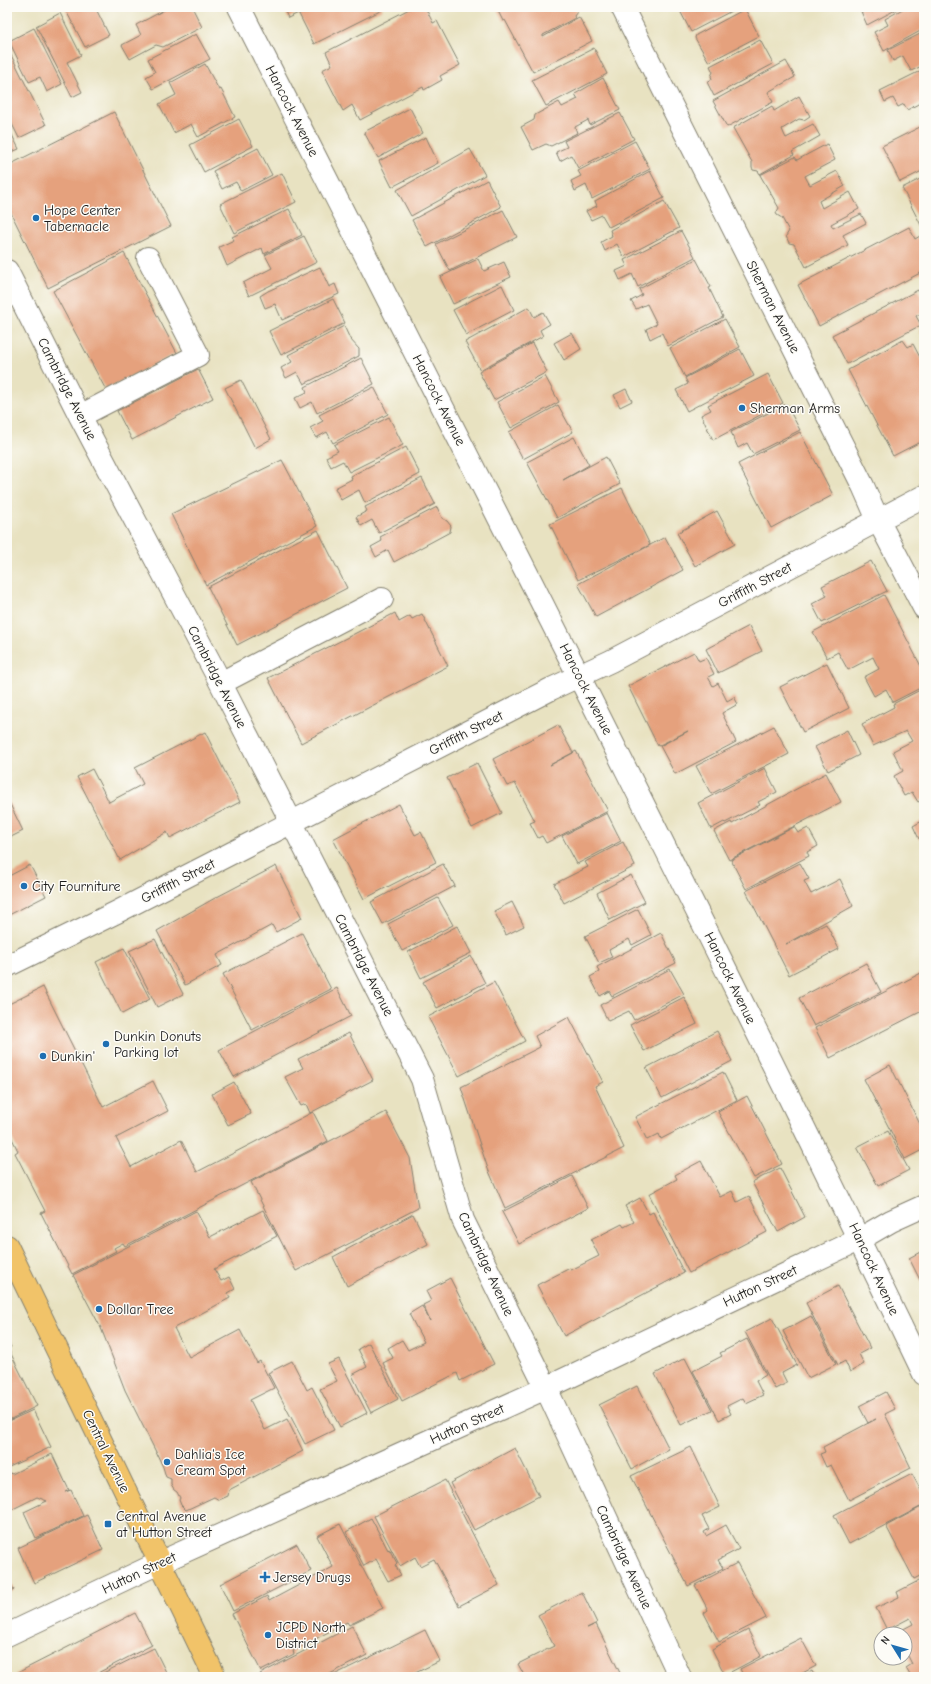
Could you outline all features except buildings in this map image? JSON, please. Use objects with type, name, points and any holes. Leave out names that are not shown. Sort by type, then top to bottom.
[{"type":"main road","name":"Central Avenue","points":[[7,1246],[161,1562],[215,1677]]},
{"type":"street","name":"Hancock Avenue","points":[[239,7],[580,675],[860,1239],[924,1374]]},
{"type":"street","name":"Sherman Avenue","points":[[622,7],[849,458],[878,520],[924,608]]},
{"type":"street","points":[[80,416],[198,355],[148,258]]},
{"type":"street","name":"Cambridge Avenue","points":[[9,279],[221,683],[422,1079],[463,1220],[546,1388],[680,1677]]},
{"type":"street","name":"Griffith Street","points":[[7,966],[117,912],[580,675],[611,661],[924,496]]},
{"type":"street","points":[[221,683],[382,599]]},
{"type":"street","name":"Hutton Street","points":[[7,1635],[161,1562],[546,1388],[860,1239],[891,1221],[924,1206]]},
{"type":"place","name":"Hope Center Tabernacle","points":[[36,218]]},
{"type":"place","name":"Sherman Arms","points":[[742,408]]},
{"type":"place","name":"City Fourniture","points":[[24,886]]},
{"type":"place","name":"Dunkin Donuts Parking lot","points":[[106,1044]]},
{"type":"place","name":"Dunkin'","points":[[43,1056]]},
{"type":"place","name":"Dollar Tree","points":[[99,1309]]},
{"type":"place","name":"Dahlia's Ice Cream Spot","points":[[167,1462]]},
{"type":"place","name":"Central Avenue at Hutton Street","points":[[108,1524]]},
{"type":"place","name":"Jersey Drugs","points":[[265,1577]]},
{"type":"place","name":"JCPD North District","points":[[268,1635]]}]
